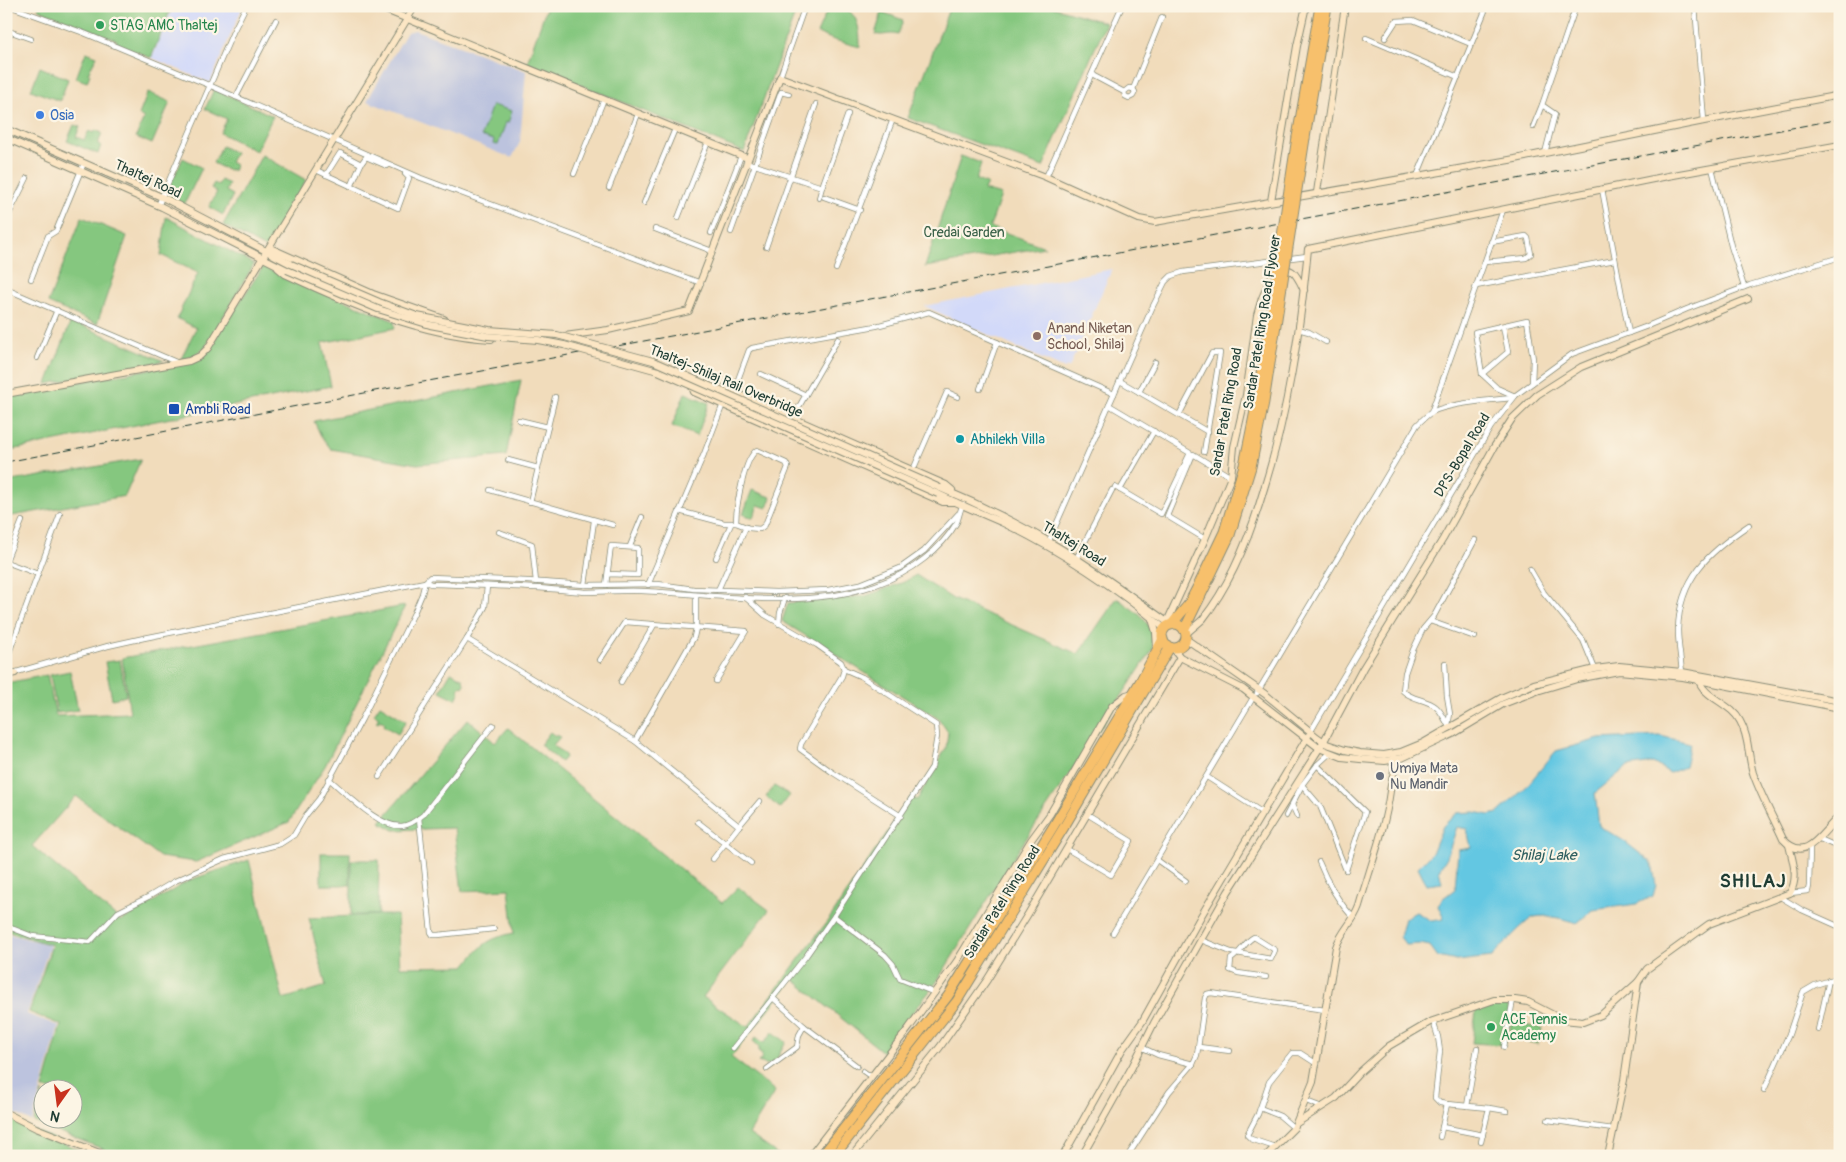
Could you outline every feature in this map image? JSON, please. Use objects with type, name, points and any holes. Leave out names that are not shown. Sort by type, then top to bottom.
[{"type":"highway","name":"Sardar Patel Ring Road Flyover","points":[[1185,634],[1235,499],[1250,438],[1264,359],[1297,137],[1320,6]]},
{"type":"highway","name":"Sardar Patel Ring Road Flyover","points":[[1168,625],[1188,604],[1203,583],[1230,535],[1244,493],[1258,430],[1327,6]]},
{"type":"highway","points":[[1168,625],[1179,625],[1185,634],[1180,646],[1172,648],[1163,639],[1168,625]]},
{"type":"highway","name":"Sardar Patel Ring Road","points":[[822,1156],[948,996],[1053,827],[1163,639]]},
{"type":"highway","name":"Sardar Patel Ring Road","points":[[834,1156],[957,1000],[1172,648]]},
{"type":"street","points":[[9,6],[84,34],[211,86],[420,178],[701,283]]},
{"type":"street","points":[[158,206],[246,6]]},
{"type":"street","points":[[376,6],[675,128],[755,165],[822,187]]},
{"type":"street","points":[[6,394],[194,359],[200,356],[208,348],[263,259],[415,6]]},
{"type":"street","points":[[711,234],[780,77],[805,6]]},
{"type":"street","points":[[1046,177],[1122,6]]},
{"type":"street","points":[[1271,201],[1297,46],[1306,6]]},
{"type":"street","points":[[1317,192],[1345,6]]},
{"type":"street","points":[[1417,176],[1486,6]]},
{"type":"street","points":[[1533,127],[1576,6]]},
{"type":"street","points":[[1696,6],[1704,120]]},
{"type":"street","points":[[1092,75],[1124,92],[1125,96],[1129,98],[1133,96],[1133,89],[1162,18]]},
{"type":"street","points":[[236,97],[276,20]]},
{"type":"street","points":[[1385,38],[1396,21],[1413,20],[1472,44]]},
{"type":"street","points":[[6,30],[31,39]]},
{"type":"street","points":[[6,43],[9,36]]},
{"type":"street","points":[[1366,38],[1458,77]]},
{"type":"street","points":[[780,77],[1046,177],[1132,216],[1155,222],[1545,153],[1704,120],[1840,95]]},
{"type":"street","points":[[731,232],[782,92],[789,94]]},
{"type":"street","points":[[574,174],[604,100]]},
{"type":"street","points":[[766,247],[816,104]]},
{"type":"street","points":[[1542,105],[1555,114],[1545,153]]},
{"type":"street","points":[[609,188],[638,114]]},
{"type":"street","points":[[848,114],[822,187],[822,197],[860,210]]},
{"type":"street","points":[[836,270],[893,120]]},
{"type":"street","points":[[644,203],[675,128]]},
{"type":"street","name":"Thaltej Road","points":[[6,129],[162,198],[268,250],[276,261]]},
{"type":"street","name":"Thaltej Road","points":[[6,138],[158,206],[263,259],[276,261]]},
{"type":"street","points":[[678,218],[708,142]]},
{"type":"street","points":[[1048,544],[1152,308],[1165,282],[1171,276],[1183,272],[1307,252],[1602,189],[1840,145]]},
{"type":"street","points":[[326,175],[340,153],[361,164]]},
{"type":"street","points":[[316,170],[326,175],[351,187],[395,208],[399,207],[409,176],[366,157],[351,187]]},
{"type":"street","points":[[268,250],[412,309],[444,319],[556,336],[571,336],[608,330],[689,311],[701,283],[745,159]]},
{"type":"street","points":[[31,279],[48,236],[56,231],[84,163]]},
{"type":"street","points":[[1712,168],[1731,246],[1744,287]]},
{"type":"street","points":[[7,218],[27,178]]},
{"type":"street","points":[[1602,189],[1629,333]]},
{"type":"street","points":[[1431,413],[1503,210]]},
{"type":"street","points":[[654,229],[712,251]]},
{"type":"street","points":[[1485,262],[1526,258],[1531,254],[1526,236],[1491,242]]},
{"type":"street","points":[[1307,252],[1304,291],[1281,433],[1253,525],[1220,594],[1202,620],[1185,634],[1307,738],[1319,748],[1330,753],[1360,759],[1385,761],[1423,743],[1449,726],[1502,698],[1534,684],[1595,669],[1619,666],[1840,701]]},
{"type":"street","name":"DPS-Bopal Road","points":[[1311,732],[1490,427],[1514,397],[1572,354],[1744,287],[1792,270],[1840,257]]},
{"type":"street","points":[[1476,286],[1616,260]]},
{"type":"street","points":[[276,261],[285,274],[375,314],[401,322],[442,332],[487,339],[544,342],[556,336]]},
{"type":"street","name":"Thaltej-Shilaj Rail Overbridge","points":[[276,261],[289,268],[426,318],[489,330],[557,335],[653,361],[956,499]]},
{"type":"street","name":"Sardar Patel Ring Road","points":[[1168,625],[1206,539],[1230,477],[1234,447],[1246,395],[1257,315],[1262,298],[1274,271],[1281,269],[1290,270],[1296,274],[1304,291]]},
{"type":"street","points":[[6,289],[176,362]]},
{"type":"street","points":[[1082,1156],[1228,892],[1324,741],[1362,668],[1443,539],[1494,447],[1512,419],[1537,395],[1581,367],[1748,299]]},
{"type":"street","points":[[37,358],[57,310]]},
{"type":"street","points":[[732,408],[730,404],[749,350],[752,348],[861,329],[928,312],[1114,394]]},
{"type":"street","points":[[1514,397],[1498,388],[1482,374],[1475,332],[1527,320],[1533,359],[1532,383]]},
{"type":"street","points":[[1482,374],[1508,352],[1503,326]]},
{"type":"street","points":[[1298,328],[1326,342]]},
{"type":"street","points":[[793,417],[838,339]]},
{"type":"street","points":[[980,389],[997,342]]},
{"type":"street","points":[[1179,415],[1212,353],[1220,353],[1204,452]]},
{"type":"street","points":[[1139,392],[1155,362]]},
{"type":"street","points":[[761,374],[806,394]]},
{"type":"street","points":[[956,499],[943,502],[694,392],[692,387],[698,378],[793,417],[946,485],[962,506],[1048,544],[1151,617],[1168,625]]},
{"type":"street","points":[[1120,381],[1208,432]]},
{"type":"street","points":[[913,470],[947,392],[958,396]]},
{"type":"street","points":[[530,502],[555,397]]},
{"type":"street","points":[[1114,934],[1417,425],[1431,413],[1440,409],[1514,397]]},
{"type":"street","points":[[646,591],[723,404]]},
{"type":"street","points":[[1109,405],[1190,453],[1161,514],[1116,489]]},
{"type":"street","points":[[519,420],[548,427]]},
{"type":"street","points":[[1076,559],[1116,489],[1154,431]]},
{"type":"street","points":[[679,511],[734,523],[746,527],[760,529],[765,525],[787,471],[786,463],[757,450],[754,451],[747,466],[734,523],[716,558]]},
{"type":"street","points":[[1206,539],[1167,516],[1193,454],[1230,477]]},
{"type":"street","points":[[508,460],[538,468]]},
{"type":"street","points":[[490,490],[613,526]]},
{"type":"street","points":[[6,926],[32,936],[90,942],[118,912],[148,897],[175,880],[224,859],[280,844],[294,834],[316,803],[362,719],[414,613],[425,582],[430,577],[585,585],[648,584],[718,590],[776,592],[816,591],[846,587],[875,579],[913,560],[935,540],[958,514],[966,498]]},
{"type":"street","name":"Thaltej Road","points":[[956,499],[966,498],[1076,559],[1141,601],[1168,625]]},
{"type":"street","points":[[6,661],[60,514]]},
{"type":"street","points":[[6,674],[128,642],[425,582],[430,584],[585,592],[646,591],[785,598],[838,595],[867,589],[918,564],[936,548],[958,520],[958,514]]},
{"type":"street","points":[[630,546],[642,517]]},
{"type":"street","points":[[22,521],[6,562],[38,574]]},
{"type":"street","points":[[585,585],[594,521]]},
{"type":"street","points":[[1682,675],[1678,630],[1681,605],[1686,588],[1700,564],[1748,525]]},
{"type":"street","points":[[718,590],[746,527]]},
{"type":"street","points":[[499,532],[532,544],[536,582]]},
{"type":"street","points":[[1449,726],[1435,706],[1407,695],[1403,691],[1405,673],[1412,650],[1423,629],[1430,620],[1475,540]]},
{"type":"street","points":[[606,585],[611,546],[638,548],[638,575],[608,574]]},
{"type":"street","points":[[1530,569],[1544,593],[1583,640],[1595,669]]},
{"type":"street","points":[[378,777],[467,639],[485,607],[487,586]]},
{"type":"street","points":[[744,591],[744,597],[765,615],[817,645],[841,662],[844,669],[842,676],[801,744],[800,749],[901,816]]},
{"type":"street","points":[[635,741],[694,637],[696,628],[696,595]]},
{"type":"street","points":[[779,624],[785,598]]},
{"type":"street","points":[[1151,617],[1156,632],[1157,650]]},
{"type":"street","points":[[1430,620],[1475,637]]},
{"type":"street","points":[[600,660],[625,622],[746,631],[716,681]]},
{"type":"street","points":[[620,682],[654,625]]},
{"type":"street","points":[[467,639],[635,741],[740,826]]},
{"type":"street","points":[[1172,648],[1180,657],[1256,694],[1324,741],[1345,750],[1402,758],[1453,734],[1503,704],[1537,691],[1578,679],[1619,672],[1682,675]]},
{"type":"street","name":"Sardar Patel Ring Road","points":[[852,1156],[955,1027],[1009,945],[1180,657]]},
{"type":"street","points":[[1445,663],[1450,714],[1449,726]]},
{"type":"street","points":[[733,1048],[834,916],[932,767],[937,736],[936,725],[862,677],[844,669]]},
{"type":"street","points":[[1698,677],[1840,708]]},
{"type":"street","points":[[1698,677],[1709,693],[1730,708],[1740,719],[1745,730],[1752,770],[1758,786],[1783,839],[1789,845],[1801,848],[1810,847],[1840,816]]},
{"type":"street","name":"Sardar Patel Ring Road","points":[[810,1156],[909,1028],[957,961],[1031,840],[1050,814],[1112,706],[1126,695],[1133,693]]},
{"type":"street","points":[[329,779],[380,820],[392,825],[404,826],[420,818],[494,725]]},
{"type":"street","points":[[1063,1156],[1122,1050],[1142,1022],[1201,916],[1311,732]]},
{"type":"street","points":[[1286,816],[1302,785],[1317,765],[1330,753]]},
{"type":"street","points":[[1296,1125],[1306,1101],[1317,1064],[1336,947],[1343,931],[1354,918],[1388,805],[1394,776],[1394,757]]},
{"type":"street","points":[[1302,785],[1320,806],[1346,870],[1365,812],[1317,765]]},
{"type":"street","points":[[1207,777],[1263,813]]},
{"type":"street","points":[[713,859],[760,801]]},
{"type":"street","points":[[1292,805],[1297,816]]},
{"type":"street","points":[[1067,849],[1111,875],[1131,841],[1087,814]]},
{"type":"street","points":[[420,818],[431,932],[434,935],[438,935],[494,929]]},
{"type":"street","points":[[698,822],[751,863]]},
{"type":"street","points":[[1820,838],[1840,848]]},
{"type":"street","points":[[1789,845],[1796,874],[1795,884],[1790,893]]},
{"type":"street","points":[[1266,1156],[1296,1125],[1347,1088],[1360,1072],[1389,1046],[1433,1022],[1494,1000],[1528,1002],[1544,1008],[1563,1020],[1582,1022],[1601,1016],[1638,982],[1647,969],[1709,924],[1782,898],[1790,893],[1808,891],[1810,886],[1810,847]]},
{"type":"street","points":[[1157,860],[1186,881]]},
{"type":"street","points":[[1319,862],[1325,876],[1348,912],[1354,918]]},
{"type":"street","points":[[1782,898],[1824,921],[1840,927]]},
{"type":"street","points":[[834,916],[885,955],[900,979],[935,992]]},
{"type":"street","points":[[1201,940],[1231,952],[1240,954],[1271,959],[1274,950],[1254,938],[1248,940],[1240,954],[1231,959],[1230,970],[1266,977]]},
{"type":"street","points":[[1764,1090],[1789,1034],[1803,992],[1808,988],[1840,977]]},
{"type":"street","points":[[1818,1030],[1829,980]]},
{"type":"street","points":[[1608,1156],[1625,1072],[1638,982]]},
{"type":"street","points":[[1129,1154],[1155,1113],[1198,1056],[1207,994],[1212,993],[1325,1010]]},
{"type":"street","points":[[773,998],[804,1026],[857,1066]]},
{"type":"street","points":[[1504,1047],[1513,1000]]},
{"type":"street","points":[[1433,1022],[1440,1051],[1435,1098],[1440,1103],[1507,1111]]},
{"type":"street","points":[[767,1069],[798,1047],[799,1035],[804,1026]]},
{"type":"street","points":[[1142,1047],[1158,1055],[1193,1064]]},
{"type":"street","points":[[1199,1047],[1230,1051]]},
{"type":"street","points":[[1467,1106],[1477,1048]]},
{"type":"street","points":[[1275,1147],[1251,1139],[1247,1135],[1260,1108],[1269,1082],[1292,1053],[1300,1053],[1317,1064]]},
{"type":"street","points":[[863,1071],[870,1076]]},
{"type":"street","points":[[1306,1101],[1323,1107]]},
{"type":"street","points":[[1440,1137],[1447,1104]]},
{"type":"street","points":[[1260,1108],[1296,1125]]},
{"type":"street","points":[[1481,1142],[1489,1108]]},
{"type":"street","points":[[6,1113],[36,1128],[107,1156]]},
{"type":"street","points":[[1548,1120],[1613,1129]]},
{"type":"street","points":[[1442,1127],[1482,1136]]},
{"type":"shaded area","points":[[173,6],[243,6],[210,83],[152,58]]},
{"type":"shaded area","points":[[415,30],[526,71],[520,142],[512,158],[367,101],[407,32]]},
{"type":"shaded area","name":"Anand Niketan School, Shilaj","points":[[1112,269],[1069,368],[1066,367],[1065,369],[924,306]]},
{"type":"shaded area","points":[[6,933],[50,945],[27,1014],[59,1026],[44,1080],[32,1080],[32,1122],[6,1109]]},
{"type":"green space","points":[[39,6],[172,6],[151,58],[116,43],[117,40],[38,9]]},
{"type":"green space","points":[[547,6],[798,6],[744,152],[527,63]]},
{"type":"green space","points":[[950,6],[1050,6],[1106,23],[1043,167],[908,118]]},
{"type":"green space","points":[[838,7],[845,9],[854,16],[858,27],[860,47],[817,33],[826,13]]},
{"type":"green space","points":[[882,12],[903,20],[898,35],[875,34]]},
{"type":"green space","points":[[86,52],[97,56],[88,73],[90,74],[87,82],[76,78]]},
{"type":"green space","points":[[40,67],[68,79],[60,101],[31,90]]},
{"type":"green space","points":[[214,89],[273,116],[256,151],[220,133],[227,119],[205,109]]},
{"type":"green space","points":[[148,92],[170,102],[152,144],[136,137],[144,118],[139,115]]},
{"type":"green space","points":[[492,105],[512,111],[498,145],[493,144],[494,140],[481,136]]},
{"type":"green space","points":[[74,125],[80,127],[76,137],[84,140],[89,131],[94,133],[95,130],[102,133],[98,144],[101,145],[98,154],[67,141]]},
{"type":"green space","points":[[222,146],[235,153],[230,162],[235,165],[233,171],[213,163]]},
{"type":"green space","points":[[262,155],[306,180],[267,249],[223,225]]},
{"type":"green space","name":"Credai Garden","points":[[961,156],[981,163],[976,180],[987,184],[984,190],[1001,195],[990,227],[1045,247],[925,267]]},
{"type":"green space","points":[[183,158],[202,168],[184,205],[164,196]]},
{"type":"green space","points":[[221,180],[229,184],[226,191],[233,195],[223,215],[209,207],[217,192],[211,188],[214,183],[218,185]]},
{"type":"green space","points":[[82,217],[127,236],[97,324],[48,303]]},
{"type":"green space","points":[[166,217],[254,264],[206,346],[195,355],[181,359],[196,328],[177,318],[198,273],[161,255]]},
{"type":"green space","points":[[263,267],[394,321],[395,328],[322,343],[331,386],[6,451],[6,395],[189,362],[209,348]]},
{"type":"green space","points":[[71,321],[164,361],[47,384]]},
{"type":"green space","points":[[521,380],[506,456],[417,464],[331,449],[321,436],[314,421]]},
{"type":"green space","points":[[685,393],[709,403],[697,436],[672,426]]},
{"type":"green space","points":[[141,459],[125,496],[6,517],[6,482]]},
{"type":"green space","points":[[752,490],[771,497],[767,508],[758,505],[753,518],[743,514]]},
{"type":"green space","points":[[916,575],[953,599],[1078,654],[1117,598],[1143,618],[1150,630],[1153,649],[1018,851],[934,986],[883,1052],[793,979],[731,1057],[775,1091],[749,1134],[780,1156],[121,1156],[54,1130],[82,1130],[82,1080],[46,1080],[61,1025],[29,1012],[52,945],[6,931],[6,683],[47,675],[56,716],[130,713],[122,658],[405,606],[325,766],[289,822],[196,862],[160,857],[76,796],[32,846],[121,921],[190,880],[249,860],[283,999],[326,986],[309,918],[377,915],[351,915],[351,860],[379,860],[378,915],[397,915],[400,967],[465,966],[485,944],[514,933],[509,889],[462,891],[454,828],[394,830],[380,822],[468,719],[495,743],[508,728],[722,903],[738,887],[769,910],[703,997],[748,1027],[832,915],[911,797],[917,800],[946,748],[948,732],[939,719],[782,621],[788,603],[865,596],[904,582]]},
{"type":"green space","points":[[120,660],[126,696],[112,699],[105,662]]},
{"type":"green space","points":[[70,671],[78,710],[57,713],[50,675]]},
{"type":"green space","points":[[451,672],[464,679],[463,682],[465,684],[463,687],[460,686],[456,699],[440,691]]},
{"type":"green space","points":[[380,705],[406,721],[398,734],[384,726],[385,723],[380,720],[378,723],[376,722],[379,717],[374,714]]},
{"type":"green space","points":[[550,732],[556,737],[557,735],[560,737],[553,745],[566,756],[561,762],[540,745]]},
{"type":"green space","points":[[774,786],[790,795],[780,808],[766,797]]},
{"type":"green space","points":[[321,853],[350,853],[350,885],[321,885]]},
{"type":"green space","name":"ACE Tennis Academy","points":[[1507,1002],[1511,1011],[1504,1045],[1472,1043],[1476,1011]]},
{"type":"green space","points":[[1511,1023],[1542,1028],[1538,1044],[1509,1038]]},
{"type":"green space","points":[[773,1032],[786,1042],[773,1063],[769,1065],[758,1062],[761,1060],[762,1053],[759,1053],[759,1046],[753,1041],[756,1037],[764,1043]]},
{"type":"green space","points":[[6,1117],[92,1156],[6,1156]]},
{"type":"water","name":"Shilaj Lake","points":[[1660,736],[1690,743],[1685,767],[1670,773],[1653,763],[1627,767],[1595,793],[1599,826],[1624,841],[1652,863],[1656,885],[1653,896],[1636,904],[1593,910],[1577,923],[1550,917],[1534,917],[1519,929],[1492,957],[1457,961],[1438,957],[1430,946],[1420,944],[1406,945],[1400,937],[1405,918],[1416,912],[1432,921],[1444,919],[1438,906],[1442,899],[1455,889],[1458,850],[1471,848],[1467,829],[1457,827],[1447,857],[1439,870],[1442,883],[1427,885],[1418,867],[1432,853],[1443,826],[1457,813],[1475,812],[1489,815],[1498,813],[1525,788],[1556,751],[1599,739]]},
{"type":"railway","points":[[6,462],[380,390],[1840,119]]},
{"type":"place","name":"STAG AMC Thaltej","points":[[100,25]]},
{"type":"place","name":"Osia","points":[[40,115]]},
{"type":"place","name":"Anand Niketan School, Shilaj","points":[[1037,336]]},
{"type":"place","name":"Ambli Road","points":[[174,409]]},
{"type":"place","name":"Abhilekh Villa","points":[[960,439]]},
{"type":"place","name":"Umiya Mata Nu Mandir","points":[[1380,776]]},
{"type":"place","name":"ACE Tennis Academy","points":[[1491,1027]]},
{"type":"district","name":"SHILAJ","points":[[1753,881]]}]
